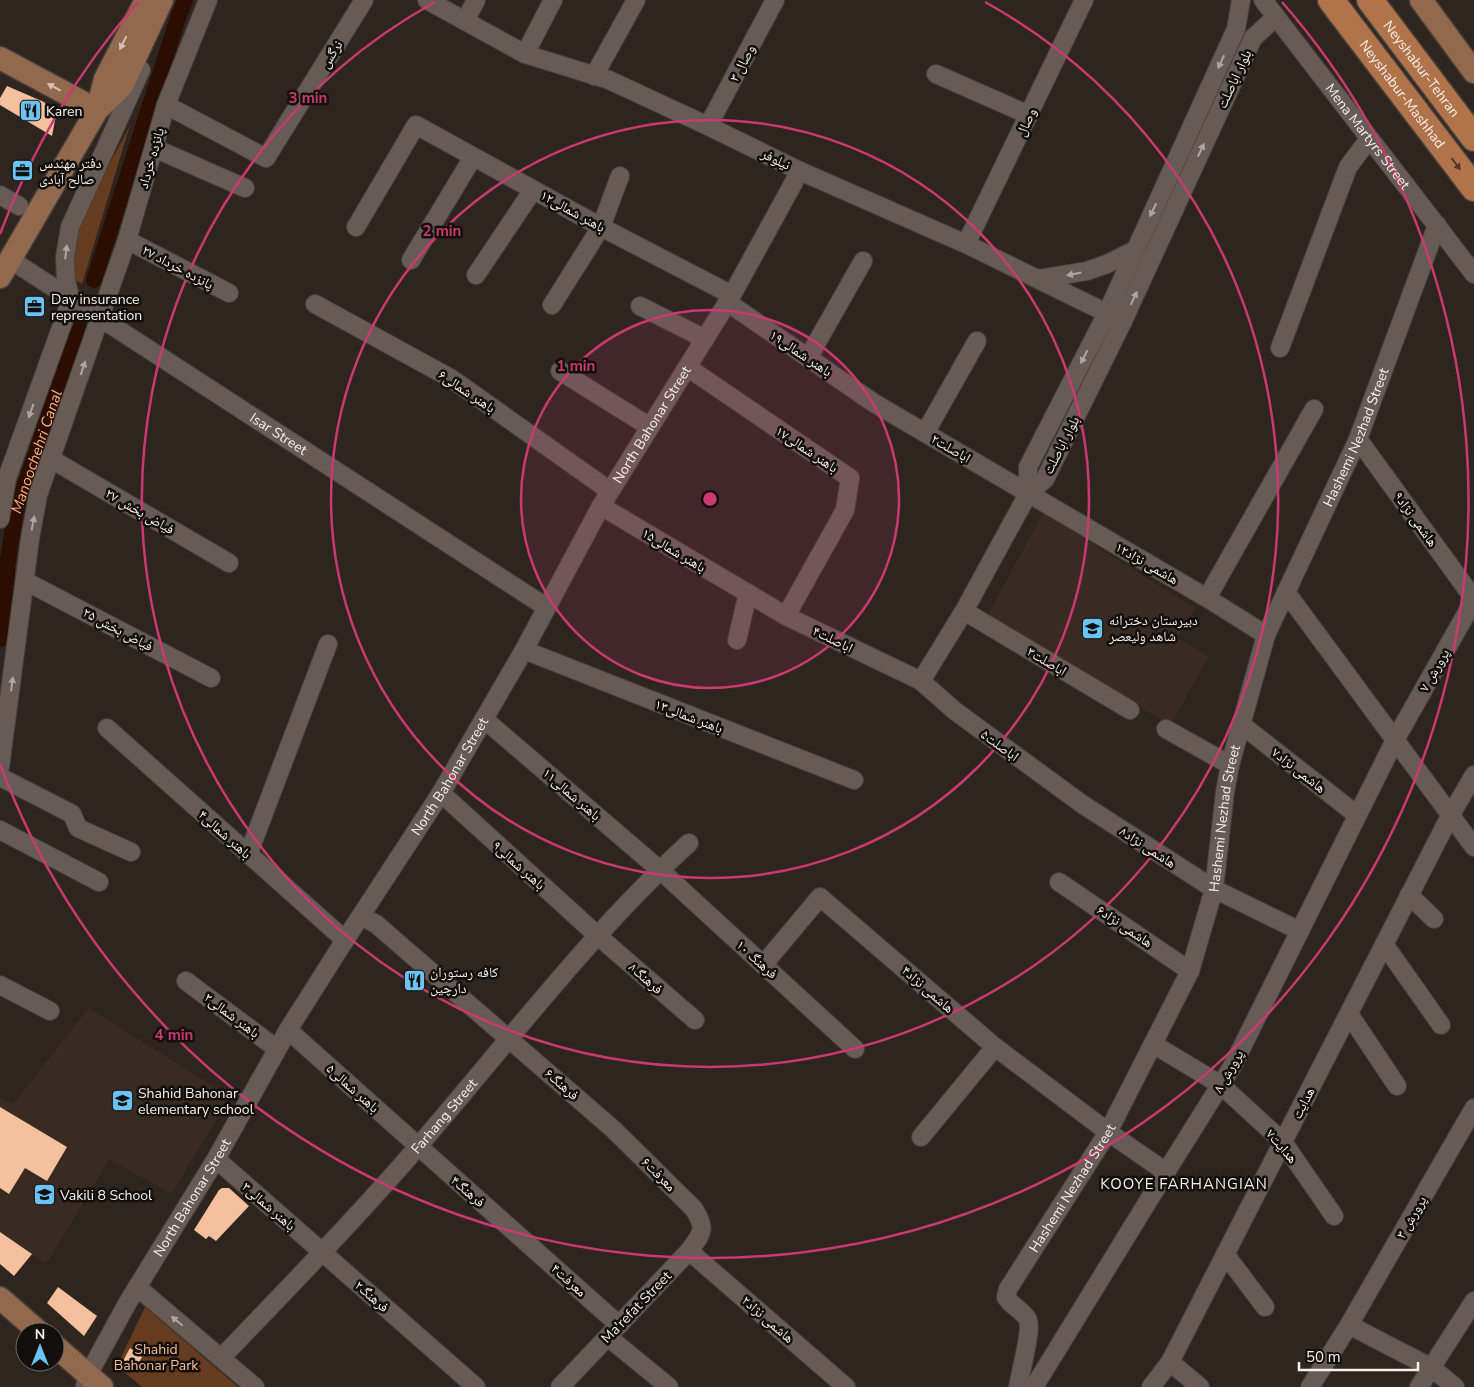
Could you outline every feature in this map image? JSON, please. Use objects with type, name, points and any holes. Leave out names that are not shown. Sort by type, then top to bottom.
[{"type":"highway","name":"Neyshabur-Mashhad","points":[[1331,0],[1474,188]]},
{"type":"highway","name":"Neyshabur-Tehran","points":[[1370,0],[1474,138]]},
{"type":"main road","points":[[1421,0],[1474,72]]},
{"type":"main road","points":[[5,269],[97,110],[122,86],[154,5]]},
{"type":"main road","points":[[0,58],[97,110]]},
{"type":"main road","points":[[0,1298],[28,1322]]},
{"type":"main road","points":[[65,1356],[92,1383]]},
{"type":"street","name":"پانزده خرداد","points":[[0,767],[30,539],[38,495],[127,240],[166,105],[208,0]]},
{"type":"street","name":"نرگس","points":[[166,105],[266,158],[364,0]]},
{"type":"street","name":"نیلوفر","points":[[427,0],[525,54],[609,80],[800,171],[966,244],[1123,321]]},
{"type":"street","points":[[466,21],[476,0]]},
{"type":"street","points":[[525,54],[553,0]]},
{"type":"street","points":[[594,76],[636,0]]},
{"type":"street","name":"وصال ۳","points":[[708,126],[775,0]]},
{"type":"street","name":"بلوار اباصلت","points":[[1028,494],[1028,467],[1106,313],[1236,29],[1241,0]]},
{"type":"street","name":"Mena Martyrs Street","points":[[1263,0],[1474,274]]},
{"type":"street","name":"وصال","points":[[966,244],[1029,115],[1079,2]]},
{"type":"street","points":[[0,519],[6,478],[72,300],[66,282],[65,257],[70,227],[155,40],[154,5]]},
{"type":"street","name":"بلوار اباصلت","points":[[1028,494],[1044,479],[1123,321],[1253,38],[1276,17]]},
{"type":"street","points":[[1236,29],[1247,29],[1253,38]]},
{"type":"street","points":[[936,74],[1029,115]]},
{"type":"street","name":"باهنر شمالی۱۲","points":[[356,227],[416,125],[730,299]]},
{"type":"street","points":[[1280,348],[1348,167],[1369,139]]},
{"type":"street","points":[[154,148],[245,188]]},
{"type":"street","points":[[411,260],[473,157]]},
{"type":"street","name":"North Bahonar Street","points":[[92,1383],[137,1287],[216,1159],[288,1030],[440,794],[524,650],[606,498],[730,299],[800,171]]},
{"type":"street","points":[[552,305],[601,227],[620,176]]},
{"type":"street","points":[[476,275],[533,190]]},
{"type":"street","points":[[0,195],[19,206]]},
{"type":"street","name":"Hashemi Nezhad Street","points":[[1018,1387],[1029,1330],[1028,1320],[1010,1305],[1006,1297],[1008,1289],[1108,1132],[1190,971],[1214,889],[1225,792],[1230,765],[1266,635],[1358,439],[1437,225]]},
{"type":"street","name":"پانزده خرداد ۲۷","points":[[127,240],[229,293]]},
{"type":"street","points":[[1038,279],[1087,271],[1135,250]]},
{"type":"street","points":[[808,358],[863,261]]},
{"type":"street","name":"Isar Street","points":[[5,269],[72,300],[546,607]]},
{"type":"street","name":"باهنر شمالی۱۹","points":[[730,299],[808,358],[874,403]]},
{"type":"street","name":"باهنر شمالی۶","points":[[315,304],[452,379],[606,498]]},
{"type":"street","points":[[640,306],[705,339]]},
{"type":"street","points":[[925,433],[978,341]]},
{"type":"street","name":"باهنر شمالی۱۷","points":[[687,367],[850,478],[845,510],[786,616]]},
{"type":"street","points":[[560,371],[650,427]]},
{"type":"street","name":"اباصلت۲","points":[[874,403],[1028,494]]},
{"type":"street","points":[[1207,598],[1314,409]]},
{"type":"street","name":"هاشمی نژاد۹","points":[[1358,439],[1474,600]]},
{"type":"street","name":"فیاض بخش ۲۷","points":[[51,459],[229,563]]},
{"type":"street","points":[[921,682],[964,611],[1028,494]]},
{"type":"street","name":"هاشمی نژاد۱۲","points":[[1028,494],[1207,598],[1266,635]]},
{"type":"street","name":"باهنر شمالی۱۵","points":[[606,498],[748,593]]},
{"type":"street","name":"فیاض بخش ۲۵","points":[[25,580],[210,678]]},
{"type":"street","points":[[1286,592],[1474,847]]},
{"type":"street","points":[[737,640],[748,593]]},
{"type":"street","name":"اباصلت۴","points":[[748,593],[786,616],[921,682]]},
{"type":"street","name":"پرورش ۷","points":[[1395,740],[1474,600]]},
{"type":"street","name":"اباصلت۳","points":[[964,611],[1130,710]]},
{"type":"street","points":[[248,855],[328,644]]},
{"type":"street","name":"باهنر شمالی۱۳","points":[[524,650],[854,780]]},
{"type":"street","name":"اباصلت۵","points":[[921,682],[955,712],[1082,804]]},
{"type":"street","name":"باهنر شمالی۱۱","points":[[484,718],[660,870]]},
{"type":"street","name":"هاشمی نژاد۷","points":[[1242,725],[1357,815]]},
{"type":"street","name":"باهنر شمالی۴","points":[[107,728],[345,940]]},
{"type":"street","points":[[1166,729],[1230,765]]},
{"type":"street","name":"پرورش ۸","points":[[1034,1387],[1234,1065],[1395,740]]},
{"type":"street","name":"هدایت","points":[[1151,1387],[1170,1362],[1409,895],[1450,816],[1474,775]]},
{"type":"street","points":[[0,777],[72,814],[78,828],[131,852]]},
{"type":"street","name":"باهنر شمالی۹","points":[[440,794],[598,936]]},
{"type":"street","name":"هاشمی نژاد۸","points":[[1082,804],[1214,889],[1300,931]]},
{"type":"street","points":[[0,830],[98,882]]},
{"type":"street","name":"Farhang Street","points":[[221,1358],[322,1253],[418,1147],[598,936],[660,870],[689,843]]},
{"type":"street","name":"فرهنگ ۱۰","points":[[660,870],[855,1049]]},
{"type":"street","name":"هاشمی نژاد۶","points":[[1059,882],[1190,971]]},
{"type":"street","points":[[1409,895],[1434,919]]},
{"type":"street","name":"هاشمی نژاد۴","points":[[763,964],[820,897],[994,1046],[1108,1132],[1166,1172]]},
{"type":"street","name":"فرهنگ۶","points":[[361,916],[376,924],[614,1128]]},
{"type":"street","name":"فرهنگ۸","points":[[598,936],[695,1020]]},
{"type":"street","points":[[1384,944],[1441,1025]]},
{"type":"street","name":"باهنر شمالی۲","points":[[186,981],[277,1049]]},
{"type":"street","points":[[0,985],[50,1011]]},
{"type":"street","points":[[1349,1014],[1397,1086]]},
{"type":"street","name":"باهنر شمالی۵","points":[[288,1030],[418,1147]]},
{"type":"street","name":"هدایت۷","points":[[1153,1044],[1221,1085],[1283,1142],[1334,1216]]},
{"type":"street","points":[[921,1137],[994,1046]]},
{"type":"street","name":"پرورش ۳","points":[[1310,1387],[1349,1325],[1474,1108]]},
{"type":"street","name":"معرفت۶","points":[[614,1128],[694,1210],[702,1221]]},
{"type":"street","name":"فرهنگ۴","points":[[418,1147],[519,1236]]},
{"type":"street","name":"باهنر شمالی۳","points":[[216,1159],[322,1253]]},
{"type":"street","name":"Ma'refat Street","points":[[560,1387],[689,1251],[702,1233],[702,1221]]},
{"type":"street","name":"معرفت۴","points":[[519,1236],[668,1387]]},
{"type":"street","name":"هاشمی نژاد۲","points":[[689,1251],[846,1387]]},
{"type":"street","name":"فرهنگ۲","points":[[322,1253],[476,1387]]},
{"type":"street","points":[[1225,1254],[1265,1307]]},
{"type":"street","points":[[137,1287],[255,1387]]},
{"type":"street","points":[[1419,1387],[1474,1301]]},
{"type":"street","points":[[1349,1325],[1432,1368],[1455,1387]]},
{"type":"street","points":[[1170,1362],[1200,1387]]},
{"type":"shaded area","name":"دبیرستان دخترانه شاهد ولیعصر","points":[[1043,513],[1195,608],[1177,638],[1209,657],[1170,725],[986,618]]},
{"type":"shaded area","name":"Shahid Bahonar elementary school","points":[[89,1008],[230,1097],[171,1194],[109,1159],[46,1264],[0,1232],[0,1097],[13,1104]]},
{"type":"green space","points":[[130,125],[82,284],[72,278],[74,240],[85,210]]},
{"type":"green space","name":"Shahid Bahonar Park","points":[[145,1307],[238,1387],[142,1387],[117,1366]]},
{"type":"building","name":"Karen","points":[[7,86],[44,102],[55,120],[52,136],[0,105],[0,98]]},
{"type":"building","points":[[0,1107],[67,1147],[47,1181],[25,1168],[9,1194],[0,1188]]},
{"type":"building","points":[[222,1188],[229,1188],[249,1206],[216,1241],[209,1236],[206,1239],[194,1230]]},
{"type":"building","points":[[0,1232],[32,1254],[14,1276],[0,1264]]},
{"type":"building","points":[[58,1287],[97,1316],[84,1336],[47,1303]]},
{"type":"building","points":[[130,1348],[142,1357],[135,1370],[123,1361]]},
{"type":"waterway","name":"Manoochehri Canal","points":[[94,280],[185,0]]},
{"type":"waterway","name":"Manoochehri Canal","points":[[0,639],[7,592],[7,566],[15,515],[79,327]]},
{"type":"place","name":"Karen","points":[[30,111]]},
{"type":"place","name":"دفتر مهندس صالح آبادی","points":[[23,171]]},
{"type":"place","name":"Day insurance representation","points":[[35,307]]},
{"type":"place","name":"دبیرستان دخترانه شاهد ولیعصر","points":[[1093,628]]},
{"type":"place","name":"کافه رستوران دارچین","points":[[414,980]]},
{"type":"place","name":"Shahid Bahonar elementary school","points":[[122,1101]]},
{"type":"place","name":"Vakili 8 School","points":[[44,1195]]},
{"type":"district","name":"KOOYE FARHANGIAN","points":[[1184,1184]]}]
